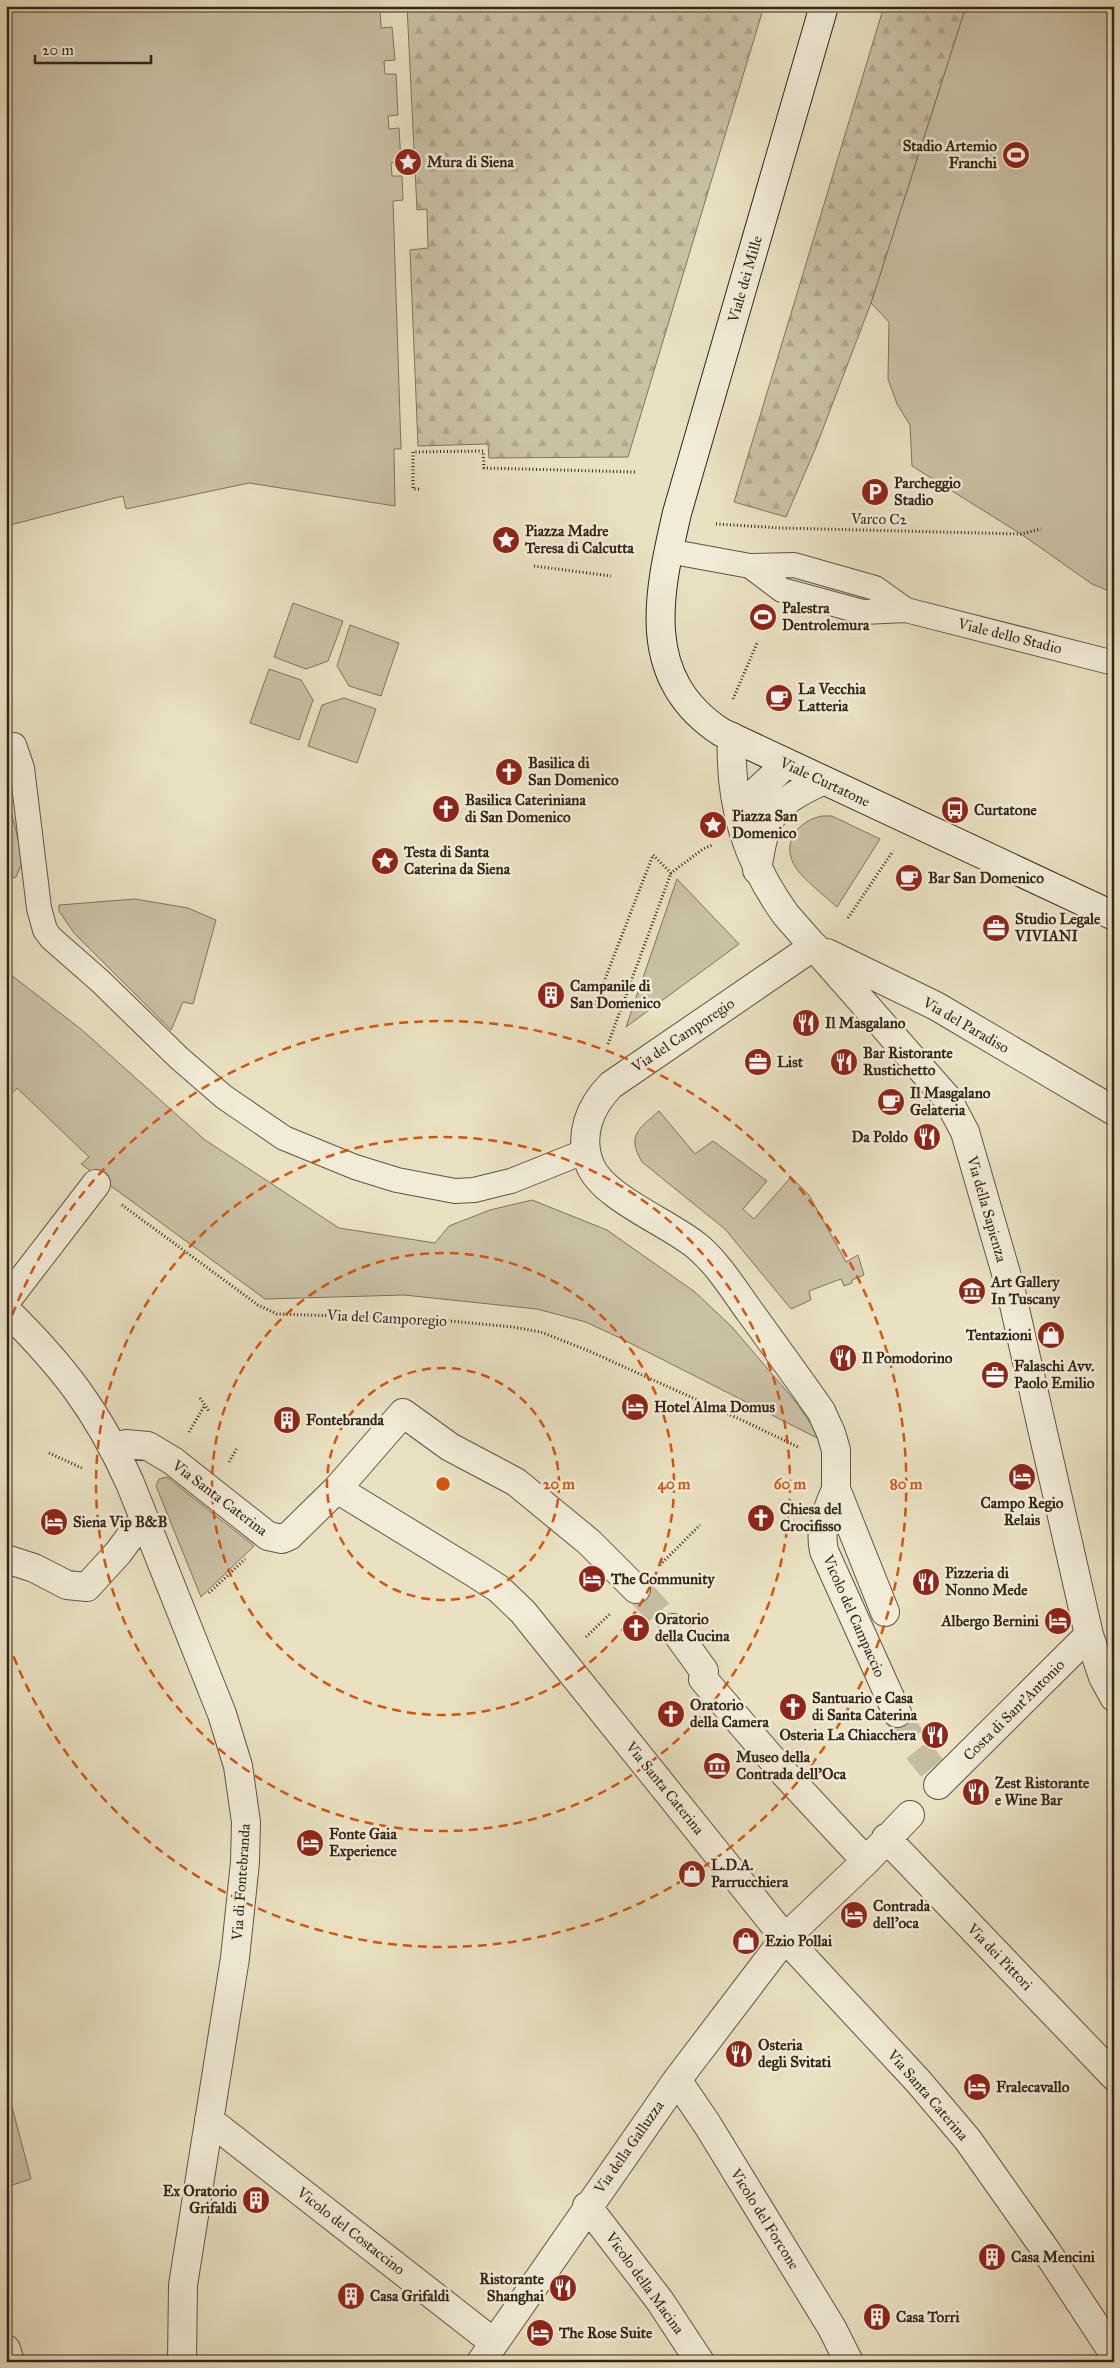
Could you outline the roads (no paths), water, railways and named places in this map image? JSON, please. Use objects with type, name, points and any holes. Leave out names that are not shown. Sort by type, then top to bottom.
[{"type":"street","name":"Viale dei Mille","points":[[668,552],[677,513],[824,6]]},
{"type":"street","name":"Viale Curtatone","points":[[668,552],[660,610],[663,646],[668,666],[682,697],[689,706],[711,725],[786,764],[1114,916]]},
{"type":"street","name":"Via della Sapienza","points":[[732,737],[732,774],[744,836],[757,870],[786,915],[947,1098],[965,1132],[1021,1331],[1088,1635],[1103,1676],[1114,1697]]},
{"type":"street","points":[[744,836],[756,792],[786,764]]},
{"type":"street","points":[[757,870],[762,838],[769,820],[778,806],[796,793],[822,781]]},
{"type":"street","name":"Via del Camporegio","points":[[814,946],[611,1085],[599,1098],[590,1115],[586,1136],[586,1152],[590,1166],[610,1190],[685,1237],[705,1254],[721,1272],[821,1411],[834,1441],[836,1479],[886,1612]]},
{"type":"street","name":"Via del Paradiso","points":[[814,946],[936,1006],[1114,1111]]},
{"type":"street","points":[[6,1301],[96,1184]]},
{"type":"street","name":"Via di Fontebranda","points":[[6,1310],[61,1368],[94,1413],[114,1446],[222,1714],[238,1766],[246,1822],[245,1862],[235,1958],[183,2285],[182,2362]]},
{"type":"street","points":[[337,1489],[403,1413],[450,1446],[516,1482],[582,1535],[636,1589]]},
{"type":"street","name":"Via Santa Caterina","points":[[114,1446],[126,1444],[148,1446],[173,1461],[268,1536],[282,1539],[289,1536],[337,1489],[499,1589],[523,1612],[786,1938],[918,2081],[968,2140],[1045,2249],[1114,2354]]},
{"type":"street","name":"Vicolo del Campaccio","points":[[836,1479],[823,1521],[822,1539],[824,1551],[897,1712]]},
{"type":"street","points":[[6,1559],[34,1568],[67,1585],[87,1586],[118,1552],[144,1518]]},
{"type":"street","points":[[673,1628],[704,1671],[703,1679],[784,1773],[866,1860]]},
{"type":"street","name":"Costa di Sant'Antonio","points":[[938,1786],[1088,1635]]},
{"type":"street","points":[[786,1938],[910,1815]]},
{"type":"street","name":"Via dei Pittori","points":[[886,1838],[1114,2076]]},
{"type":"street","name":"Via della Galluzza","points":[[487,2352],[587,2206],[677,2080],[786,1938]]},
{"type":"street","name":"Vicolo del Forcone","points":[[677,2080],[707,2124],[822,2311],[849,2362]]},
{"type":"street","name":"Vicolo del Costaccino","points":[[209,2120],[487,2352]]},
{"type":"street","name":"Vicolo della Macina","points":[[587,2206],[660,2301],[700,2362]]},
{"type":"street","points":[[6,2348],[10,2362]]},
{"type":"lane","name":"Viale dello Stadio","points":[[668,552],[750,566],[782,590],[863,612],[906,610],[1114,663]]},
{"type":"lane","points":[[14,745],[22,768],[39,908],[45,930],[51,938],[82,964],[195,1072],[249,1115],[284,1138],[355,1167],[397,1180],[446,1190],[474,1190],[502,1184],[586,1152]]},
{"type":"tunnel","points":[[640,1592],[673,1628]]},
{"type":"tunnel","points":[[897,1713],[916,1748],[932,1768]]},
{"type":"place","name":"Stadio Artemio Franchi","points":[[1016,155]]},
{"type":"place","name":"Mura di Siena","points":[[408,162]]},
{"type":"place","name":"Parcheggio Stadio","points":[[875,492]]},
{"type":"place","name":"Piazza Madre Teresa di Calcutta","points":[[506,540]]},
{"type":"place","name":"Palestra Dentrolemura","points":[[763,617]]},
{"type":"place","name":"La Vecchia Latteria","points":[[779,698]]},
{"type":"place","name":"Basilica di San Domenico","points":[[509,772]]},
{"type":"place","name":"Basilica Cateriniana di San Domenico","points":[[446,809]]},
{"type":"place","name":"Curtatone","points":[[955,810]]},
{"type":"place","name":"Piazza San Domenico","points":[[713,825]]},
{"type":"place","name":"Testa di Santa Caterina da Siena","points":[[385,861]]},
{"type":"place","name":"Bar San Domenico","points":[[909,878]]},
{"type":"place","name":"Studio Legale VIVIANI","points":[[996,928]]},
{"type":"place","name":"Campanile di San Domenico","points":[[551,995]]},
{"type":"place","name":"Il Masgalano","points":[[806,1023]]},
{"type":"place","name":"List","points":[[758,1062]]},
{"type":"place","name":"Bar Ristorante Rustichetto","points":[[844,1062]]},
{"type":"place","name":"Il Masgalano Gelateria","points":[[891,1102]]},
{"type":"place","name":"Da Poldo","points":[[927,1137]]},
{"type":"place","name":"Art Gallery In Tuscany","points":[[972,1291]]},
{"type":"place","name":"Tentazioni","points":[[1051,1335]]},
{"type":"place","name":"Il Pomodorino","points":[[843,1358]]},
{"type":"place","name":"Falaschi Avv. Paolo Emilio","points":[[995,1375]]},
{"type":"place","name":"Hotel Alma Domus","points":[[635,1407]]},
{"type":"place","name":"Fontebranda","points":[[287,1420]]},
{"type":"place","name":"Campo Regio Relais","points":[[1022,1477]]},
{"type":"place","name":"Chiesa del Crocifisso","points":[[761,1518]]},
{"type":"place","name":"Siena Vip B&B","points":[[54,1522]]},
{"type":"place","name":"The Community","points":[[592,1579]]},
{"type":"place","name":"Pizzeria di Nonno Mede","points":[[926,1582]]},
{"type":"place","name":"Albergo Bernini","points":[[1058,1621]]},
{"type":"place","name":"Oratorio della Cucina","points":[[636,1628]]},
{"type":"place","name":"Santuario e Casa di Santa Caterina","points":[[793,1707]]},
{"type":"place","name":"Oratorio della Camera","points":[[671,1714]]},
{"type":"place","name":"Osteria La Chiacchera","points":[[935,1735]]},
{"type":"place","name":"Museo della Contrada dell'Oca","points":[[717,1766]]},
{"type":"place","name":"Zest Ristorante e Wine Bar","points":[[976,1792]]},
{"type":"place","name":"Fonte Gaia Experience","points":[[310,1843]]},
{"type":"place","name":"L.D.A. Parrucchiera","points":[[692,1874]]},
{"type":"place","name":"Contrada dell'oca","points":[[854,1915]]},
{"type":"place","name":"Ezio Pollai","points":[[746,1941]]},
{"type":"place","name":"Osteria degli Svitati","points":[[739,2054]]},
{"type":"place","name":"Fralecavallo","points":[[977,2087]]},
{"type":"place","name":"Ex Oratorio Grifaldi","points":[[256,2200]]},
{"type":"place","name":"Casa Mencini","points":[[992,2257]]},
{"type":"place","name":"Ristorante Shanghai","points":[[563,2288]]},
{"type":"place","name":"Casa Grifaldi","points":[[351,2296]]},
{"type":"place","name":"Casa Torri","points":[[877,2317]]},
{"type":"place","name":"The Rose Suite","points":[[540,2333]]}]
